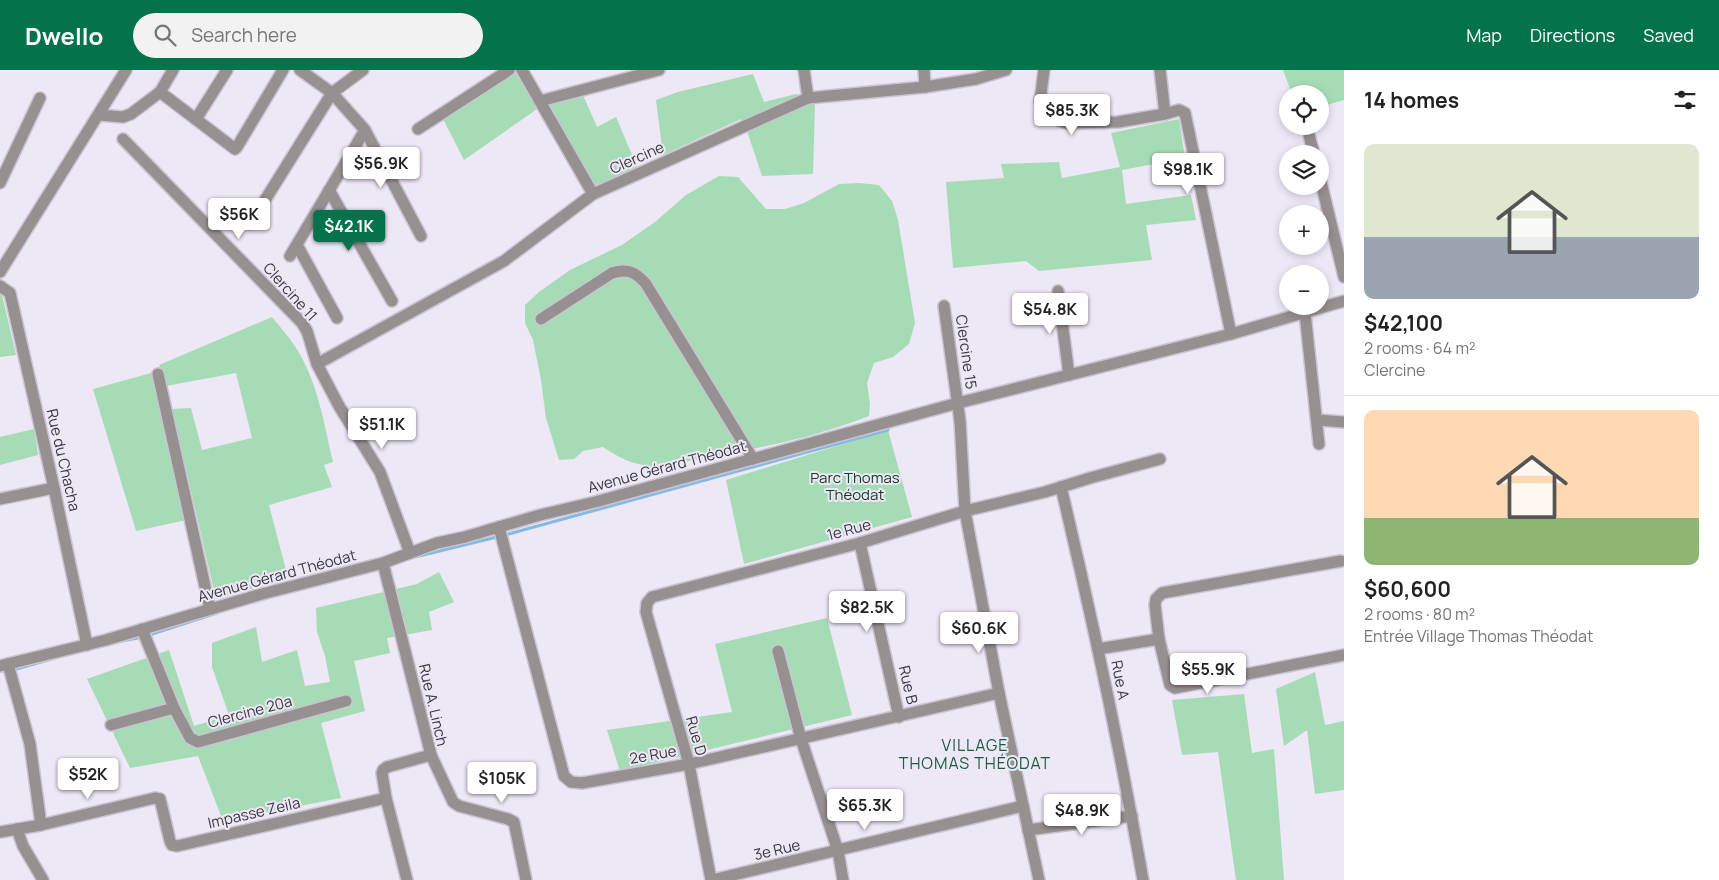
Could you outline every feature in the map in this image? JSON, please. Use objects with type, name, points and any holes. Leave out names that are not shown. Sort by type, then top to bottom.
[{"type":"street","points":[[0,272],[126,70]]},
{"type":"street","points":[[99,115],[127,116],[160,92],[173,70]]},
{"type":"street","points":[[196,119],[227,70]]},
{"type":"street","points":[[160,92],[235,149],[283,70]]},
{"type":"street","points":[[300,70],[332,93],[365,130],[421,236]]},
{"type":"street","points":[[250,224],[332,93],[363,70]]},
{"type":"street","points":[[418,129],[509,70]]},
{"type":"street","points":[[522,70],[593,194]]},
{"type":"street","points":[[540,101],[660,70]]},
{"type":"street","points":[[804,70],[808,98]]},
{"type":"street","points":[[924,70],[925,87]]},
{"type":"street","name":"Clercine","points":[[317,364],[504,261],[593,194],[808,98],[925,87],[976,80],[1006,70]]},
{"type":"street","points":[[1044,70],[1040,101],[1052,118],[1066,123],[1112,123],[1179,110],[1185,113],[1230,334]]},
{"type":"street","points":[[1160,70],[1165,114]]},
{"type":"street","points":[[0,183],[40,98]]},
{"type":"street","points":[[290,256],[365,130]]},
{"type":"street","points":[[1310,135],[1312,145]]},
{"type":"street","name":"Clercine 11","points":[[123,139],[302,323],[307,331],[317,364],[339,406],[380,472],[410,553]]},
{"type":"street","points":[[329,190],[392,301]]},
{"type":"street","points":[[1324,195],[1344,277]]},
{"type":"street","points":[[297,245],[337,318]]},
{"type":"street","points":[[541,319],[612,273],[621,270],[631,271],[639,276],[646,284],[753,459]]},
{"type":"street","name":"Rue du Chacha","points":[[0,286],[10,293],[87,645]]},
{"type":"street","points":[[1058,291],[1069,375]]},
{"type":"street","name":"Avenue Gérard Théodat","points":[[1329,306],[1344,301]]},
{"type":"street","name":"Clercine 15","points":[[944,306],[958,403],[965,511],[999,692],[1039,880]]},
{"type":"street","name":"Avenue Gérard Théodat","points":[[7,668],[324,577],[384,565],[437,543],[465,538],[540,515],[595,502],[958,403],[1298,315]]},
{"type":"street","points":[[1305,315],[1319,444]]},
{"type":"street","points":[[158,374],[210,609]]},
{"type":"street","points":[[1317,420],[1344,422]]},
{"type":"street","name":"1e Rue","points":[[647,603],[652,597],[860,543],[965,511],[1061,487],[1160,459]]},
{"type":"street","name":"Rue A","points":[[1061,487],[1098,649],[1143,880]]},
{"type":"street","points":[[0,500],[54,488]]},
{"type":"street","name":"2e Rue","points":[[499,527],[564,776],[571,782],[582,783],[689,764],[999,692]]},
{"type":"street","name":"Rue B","points":[[860,543],[899,716]]},
{"type":"street","points":[[1341,561],[1162,593],[1156,599],[1155,605],[1159,639],[1170,685],[1175,688],[1344,655]]},
{"type":"street","name":"Rue A. Linch","points":[[384,565],[431,755],[387,767],[382,773],[386,798],[407,880]]},
{"type":"street","name":"Rue D","points":[[647,603],[646,612],[689,764],[712,880]]},
{"type":"street","name":"Clercine 20a","points":[[142,629],[174,708],[190,738],[198,742],[346,701]]},
{"type":"street","points":[[1098,649],[1159,639]]},
{"type":"street","points":[[778,651],[801,739],[838,851],[843,880]]},
{"type":"street","points":[[0,832],[41,825],[30,744],[7,668]]},
{"type":"street","points":[[111,725],[174,708]]},
{"type":"street","points":[[431,755],[453,802],[459,806],[514,822],[526,880]]},
{"type":"street","name":"Impasse Zeila","points":[[41,825],[155,798],[160,799],[170,841],[172,845],[177,846],[386,798]]},
{"type":"street","name":"3e Rue","points":[[712,880],[1023,806]]},
{"type":"street","points":[[1028,830],[1132,816]]},
{"type":"street","points":[[17,830],[23,846],[43,880]]},
{"type":"green space","points":[[1283,70],[1344,70],[1344,100],[1329,104],[1329,85],[1289,85]]},
{"type":"green space","points":[[516,72],[540,107],[464,160],[443,119]]},
{"type":"green space","points":[[753,74],[764,102],[796,94],[815,105],[813,174],[762,176],[741,119],[663,155],[656,100],[678,92]]},
{"type":"green space","points":[[583,95],[597,127],[616,117],[639,171],[593,186],[548,106]]},
{"type":"green space","points":[[1179,119],[1185,158],[1122,170],[1126,204],[1191,195],[1196,220],[1146,225],[1152,260],[1039,271],[1026,261],[953,268],[946,182],[1004,178],[1001,164],[1059,162],[1062,178],[1120,167],[1111,133]]},
{"type":"green space","points":[[719,176],[738,177],[766,209],[785,209],[804,203],[839,184],[879,185],[892,201],[898,220],[915,323],[909,344],[893,357],[874,363],[867,383],[870,404],[869,416],[791,440],[658,467],[629,461],[603,447],[583,451],[574,459],[559,460],[546,418],[533,340],[525,323],[525,305],[539,292],[570,270],[622,245],[655,222],[686,195]]},
{"type":"green space","points":[[0,295],[2,295],[16,355],[0,357]]},
{"type":"green space","points":[[272,317],[298,351],[311,377],[333,462],[324,465],[332,487],[269,505],[288,578],[216,599],[172,409],[191,408],[202,450],[252,438],[236,373],[166,386],[159,365]]},
{"type":"green space","points":[[151,373],[186,520],[136,531],[93,389]]},
{"type":"green space","points":[[34,429],[38,455],[0,465],[0,437]]},
{"type":"green space","name":"Parc Thomas Théodat","points":[[888,430],[912,517],[744,564],[726,480]]},
{"type":"green space","points":[[439,572],[454,602],[429,612],[432,630],[387,638],[390,653],[354,661],[365,711],[321,723],[341,798],[223,821],[198,756],[130,768],[87,679],[169,650],[194,726],[229,715],[212,667],[212,643],[256,627],[262,662],[297,650],[305,686],[330,682],[325,656],[317,632],[316,608],[417,584]]},
{"type":"green space","points":[[827,618],[852,715],[620,771],[607,730],[732,712],[715,644]]},
{"type":"green space","points":[[1315,672],[1325,725],[1344,721],[1344,790],[1315,794],[1307,730],[1284,746],[1276,689]]},
{"type":"green space","points":[[1244,694],[1252,753],[1274,749],[1284,880],[1236,880],[1218,752],[1182,755],[1172,700]]},
{"type":"waterway","points":[[505,535],[888,430]]},
{"type":"waterway","points":[[415,557],[497,537]]},
{"type":"waterway","points":[[149,635],[217,613]]},
{"type":"waterway","points":[[121,641],[138,638]]},
{"type":"waterway","points":[[13,670],[62,656]]},
{"type":"district","name":"VILLAGE THOMAS THÉODAT","points":[[975,754]]}]
